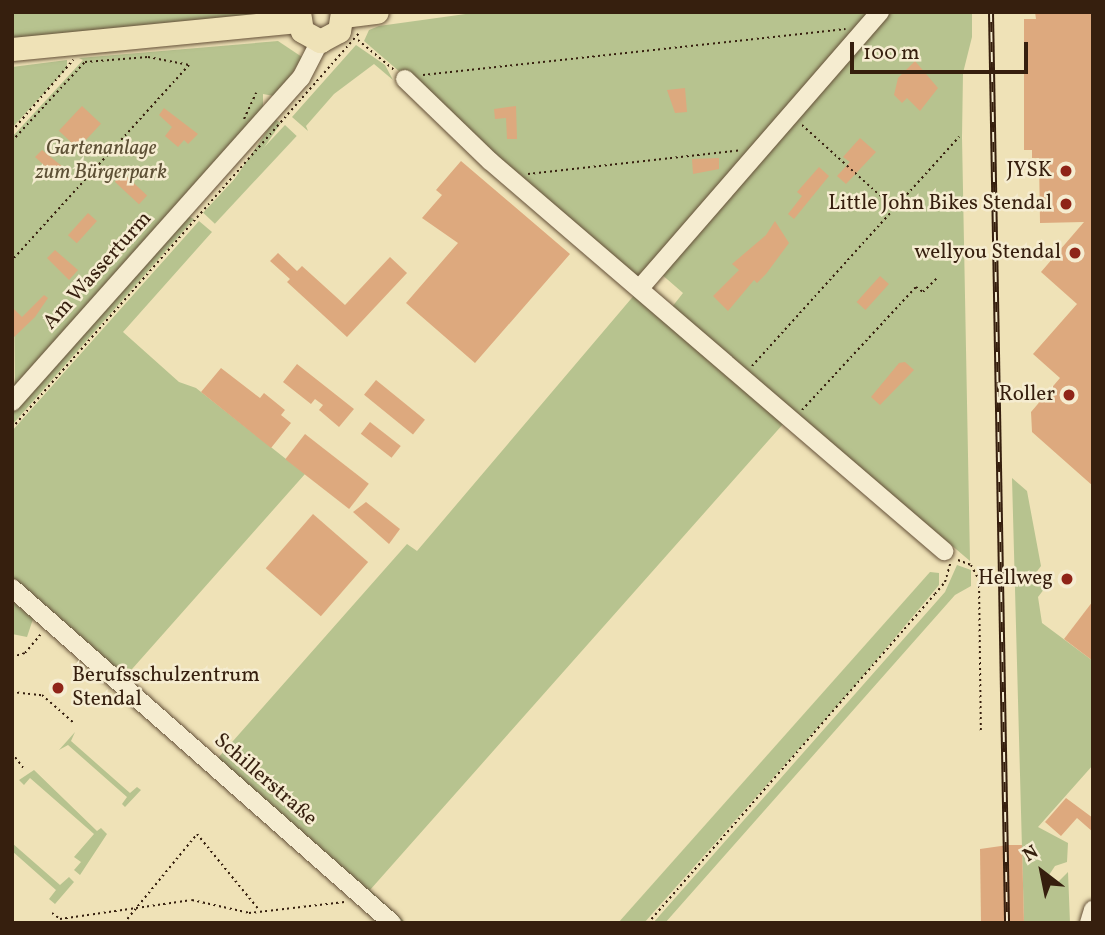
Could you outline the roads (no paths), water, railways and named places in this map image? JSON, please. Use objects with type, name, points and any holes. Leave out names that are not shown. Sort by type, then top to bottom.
[{"type":"main road","points":[[12,48],[299,17],[306,35],[320,41],[335,35],[342,14],[377,12]]},
{"type":"street","points":[[640,288],[880,12]]},
{"type":"street","name":"Am Wasserturm","points":[[12,402],[301,78],[320,41]]},
{"type":"street","points":[[405,79],[515,181],[947,555]]},
{"type":"street","name":"Schillerstraße","points":[[12,588],[392,923]]},
{"type":"street","points":[[1089,923],[1093,910]]},
{"type":"railway","points":[[991,12],[1007,923]]},
{"type":"place","name":"JYSK","points":[[1066,171]]},
{"type":"place","name":"Little John Bikes Stendal","points":[[1066,204]]},
{"type":"place","name":"wellyou Stendal","points":[[1075,253]]},
{"type":"place","name":"Roller","points":[[1069,395]]},
{"type":"place","name":"Hellweg","points":[[1067,579]]},
{"type":"place","name":"Berufsschulzentrum Stendal","points":[[58,688]]},
{"type":"park label","name":"Gartenanlage zum Bürgerpark","points":[[101,161]]}]
